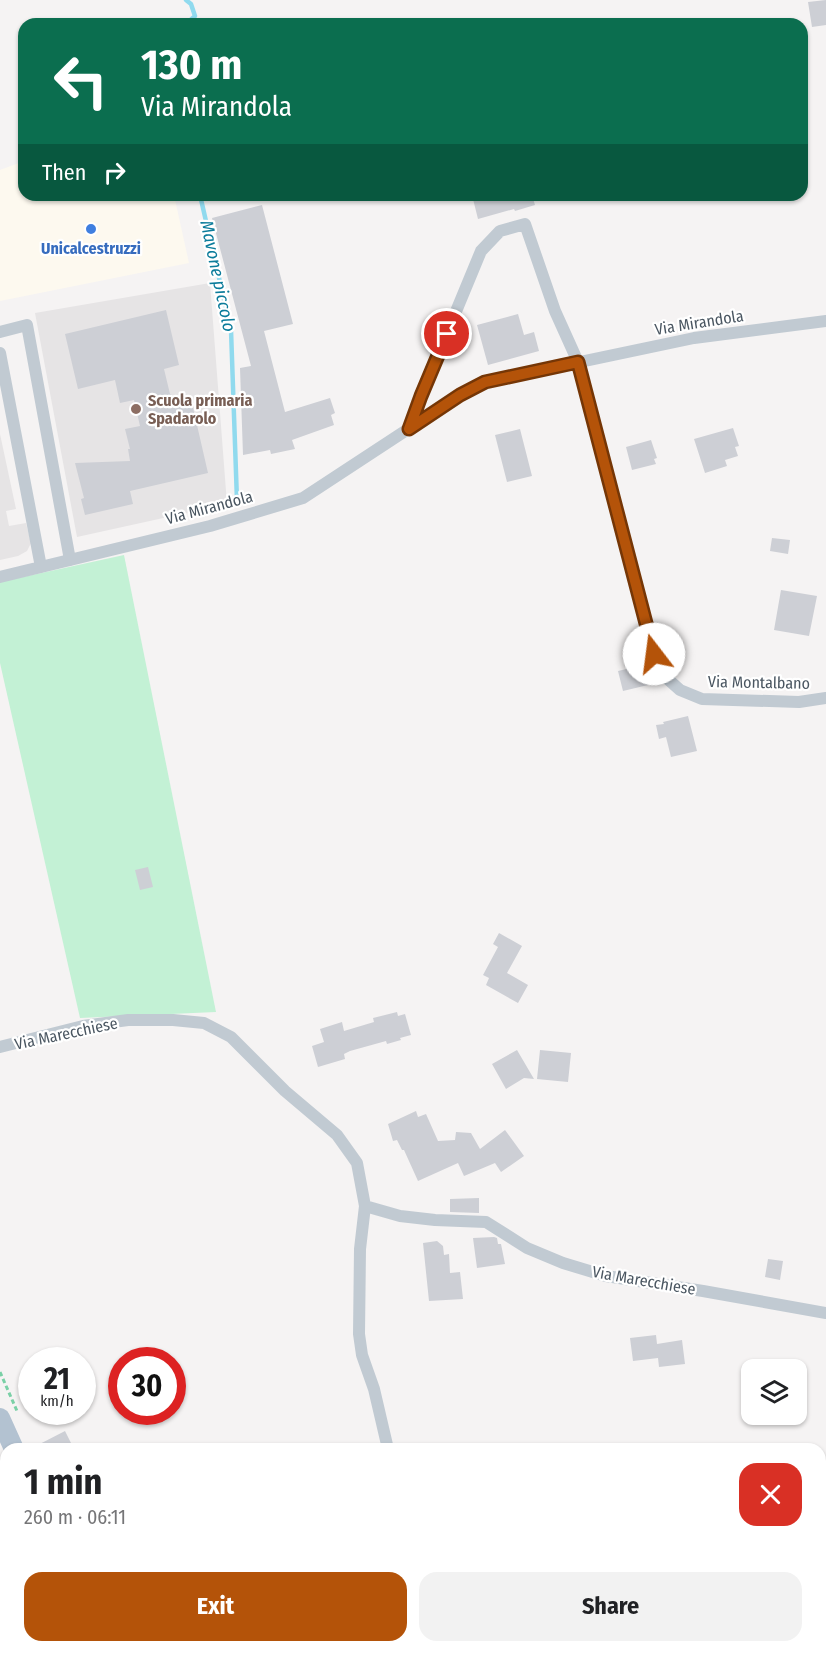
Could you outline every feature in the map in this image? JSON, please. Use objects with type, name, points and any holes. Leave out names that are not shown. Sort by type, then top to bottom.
[{"type":"main road","points":[[0,1418],[11,1443]]},
{"type":"street","points":[[409,429],[481,251],[500,231],[525,224],[555,311],[578,362]]},
{"type":"street","name":"Via Mirandola","points":[[0,576],[210,526],[303,498],[460,395],[485,382],[694,338],[826,321]]},
{"type":"street","points":[[0,332],[27,325],[70,560]]},
{"type":"street","points":[[0,353],[41,567]]},
{"type":"street","name":"Via Montalbano","points":[[578,362],[654,654],[662,673],[680,690],[702,699],[799,702],[826,698]]},
{"type":"street","name":"Via Marecchiese","points":[[0,1047],[83,1026],[128,1020],[204,1023],[231,1037],[285,1092],[336,1135],[357,1163],[365,1206],[360,1249],[358,1334],[387,1443]]},
{"type":"street","name":"Via Marecchiese","points":[[365,1206],[400,1216],[486,1222],[527,1248],[606,1276],[826,1313]]},
{"type":"shaded area","name":"Unicalcestruzzi","points":[[18,163],[18,201],[175,201],[189,263],[0,301],[0,170]]},
{"type":"shaded area","name":"Scuola primaria Spadarolo","points":[[210,283],[227,504],[77,537],[35,313]]},
{"type":"shaded area","points":[[0,434],[16,509],[6,511],[9,526],[26,523],[31,543],[27,551],[18,556],[0,560]]},
{"type":"green space","points":[[124,555],[216,1012],[80,1018],[0,663],[0,582]]},
{"type":"building","points":[[826,0],[826,25],[812,27],[808,2]]},
{"type":"building","points":[[474,201],[534,201],[535,205],[515,211],[514,209],[478,219]]},
{"type":"building","points":[[262,205],[293,324],[264,331],[285,412],[330,398],[335,413],[331,415],[334,425],[292,440],[295,449],[271,454],[270,450],[243,455],[240,368],[251,366],[212,218]]},
{"type":"building","points":[[166,310],[179,365],[164,369],[170,394],[173,403],[191,399],[208,473],[130,491],[133,504],[85,515],[81,499],[84,498],[75,463],[130,461],[128,449],[130,449],[125,429],[140,426],[134,400],[120,403],[115,380],[78,389],[65,334]]},
{"type":"building","points":[[518,314],[524,335],[534,332],[539,351],[488,365],[477,325]]},
{"type":"building","points":[[733,428],[739,446],[735,447],[738,456],[725,460],[727,466],[705,473],[694,439]]},
{"type":"building","points":[[520,429],[532,476],[507,482],[495,435]]},
{"type":"building","points":[[651,440],[657,458],[654,459],[656,464],[632,470],[626,447]]},
{"type":"building","points":[[772,538],[790,540],[788,554],[770,551]]},
{"type":"building","points":[[781,590],[817,596],[809,636],[774,630]]},
{"type":"building","points":[[643,665],[648,685],[623,691],[618,671]]},
{"type":"building","points":[[688,716],[697,751],[671,757],[666,737],[659,739],[656,725]]},
{"type":"building","points":[[148,867],[153,887],[140,890],[135,870]]},
{"type":"building","points":[[499,933],[522,946],[507,973],[528,985],[518,1003],[486,985],[489,978],[483,975],[498,947],[493,944]]},
{"type":"building","points":[[397,1012],[398,1016],[405,1014],[411,1035],[387,1044],[386,1041],[350,1051],[344,1054],[345,1059],[318,1067],[312,1046],[324,1042],[320,1029],[342,1022],[344,1031],[374,1022],[373,1018]]},
{"type":"building","points":[[517,1050],[534,1079],[524,1078],[506,1089],[492,1064]]},
{"type":"building","points":[[540,1050],[571,1053],[568,1082],[537,1079]]},
{"type":"building","points":[[416,1111],[418,1117],[426,1114],[438,1141],[455,1140],[456,1132],[471,1133],[480,1149],[505,1130],[524,1156],[501,1172],[495,1163],[464,1176],[458,1163],[418,1181],[404,1150],[397,1140],[393,1141],[388,1124]]},
{"type":"building","points":[[479,1198],[479,1213],[450,1212],[450,1199]]},
{"type":"building","points":[[473,1238],[497,1238],[498,1244],[501,1244],[505,1264],[477,1268]]},
{"type":"building","points":[[437,1241],[443,1246],[444,1255],[449,1254],[450,1273],[460,1272],[463,1299],[429,1301],[423,1243]]},
{"type":"building","points":[[768,1259],[783,1261],[780,1280],[765,1277]]},
{"type":"building","points":[[656,1335],[657,1344],[682,1340],[685,1364],[659,1367],[658,1358],[633,1361],[630,1338]]},
{"type":"building","points":[[65,1431],[71,1443],[42,1443]]},
{"type":"waterway","name":"Mavone piccolo","points":[[186,0],[191,4],[195,16],[193,18]]},
{"type":"waterway","name":"Mavone piccolo","points":[[201,201],[231,330],[237,501]]},
{"type":"place","name":"Unicalcestruzzi","points":[[91,229]]},
{"type":"place","name":"Scuola primaria Spadarolo","points":[[136,409]]},
{"type":"route","points":[[447,334],[409,429],[460,395],[485,382],[578,362],[654,654]]}]
